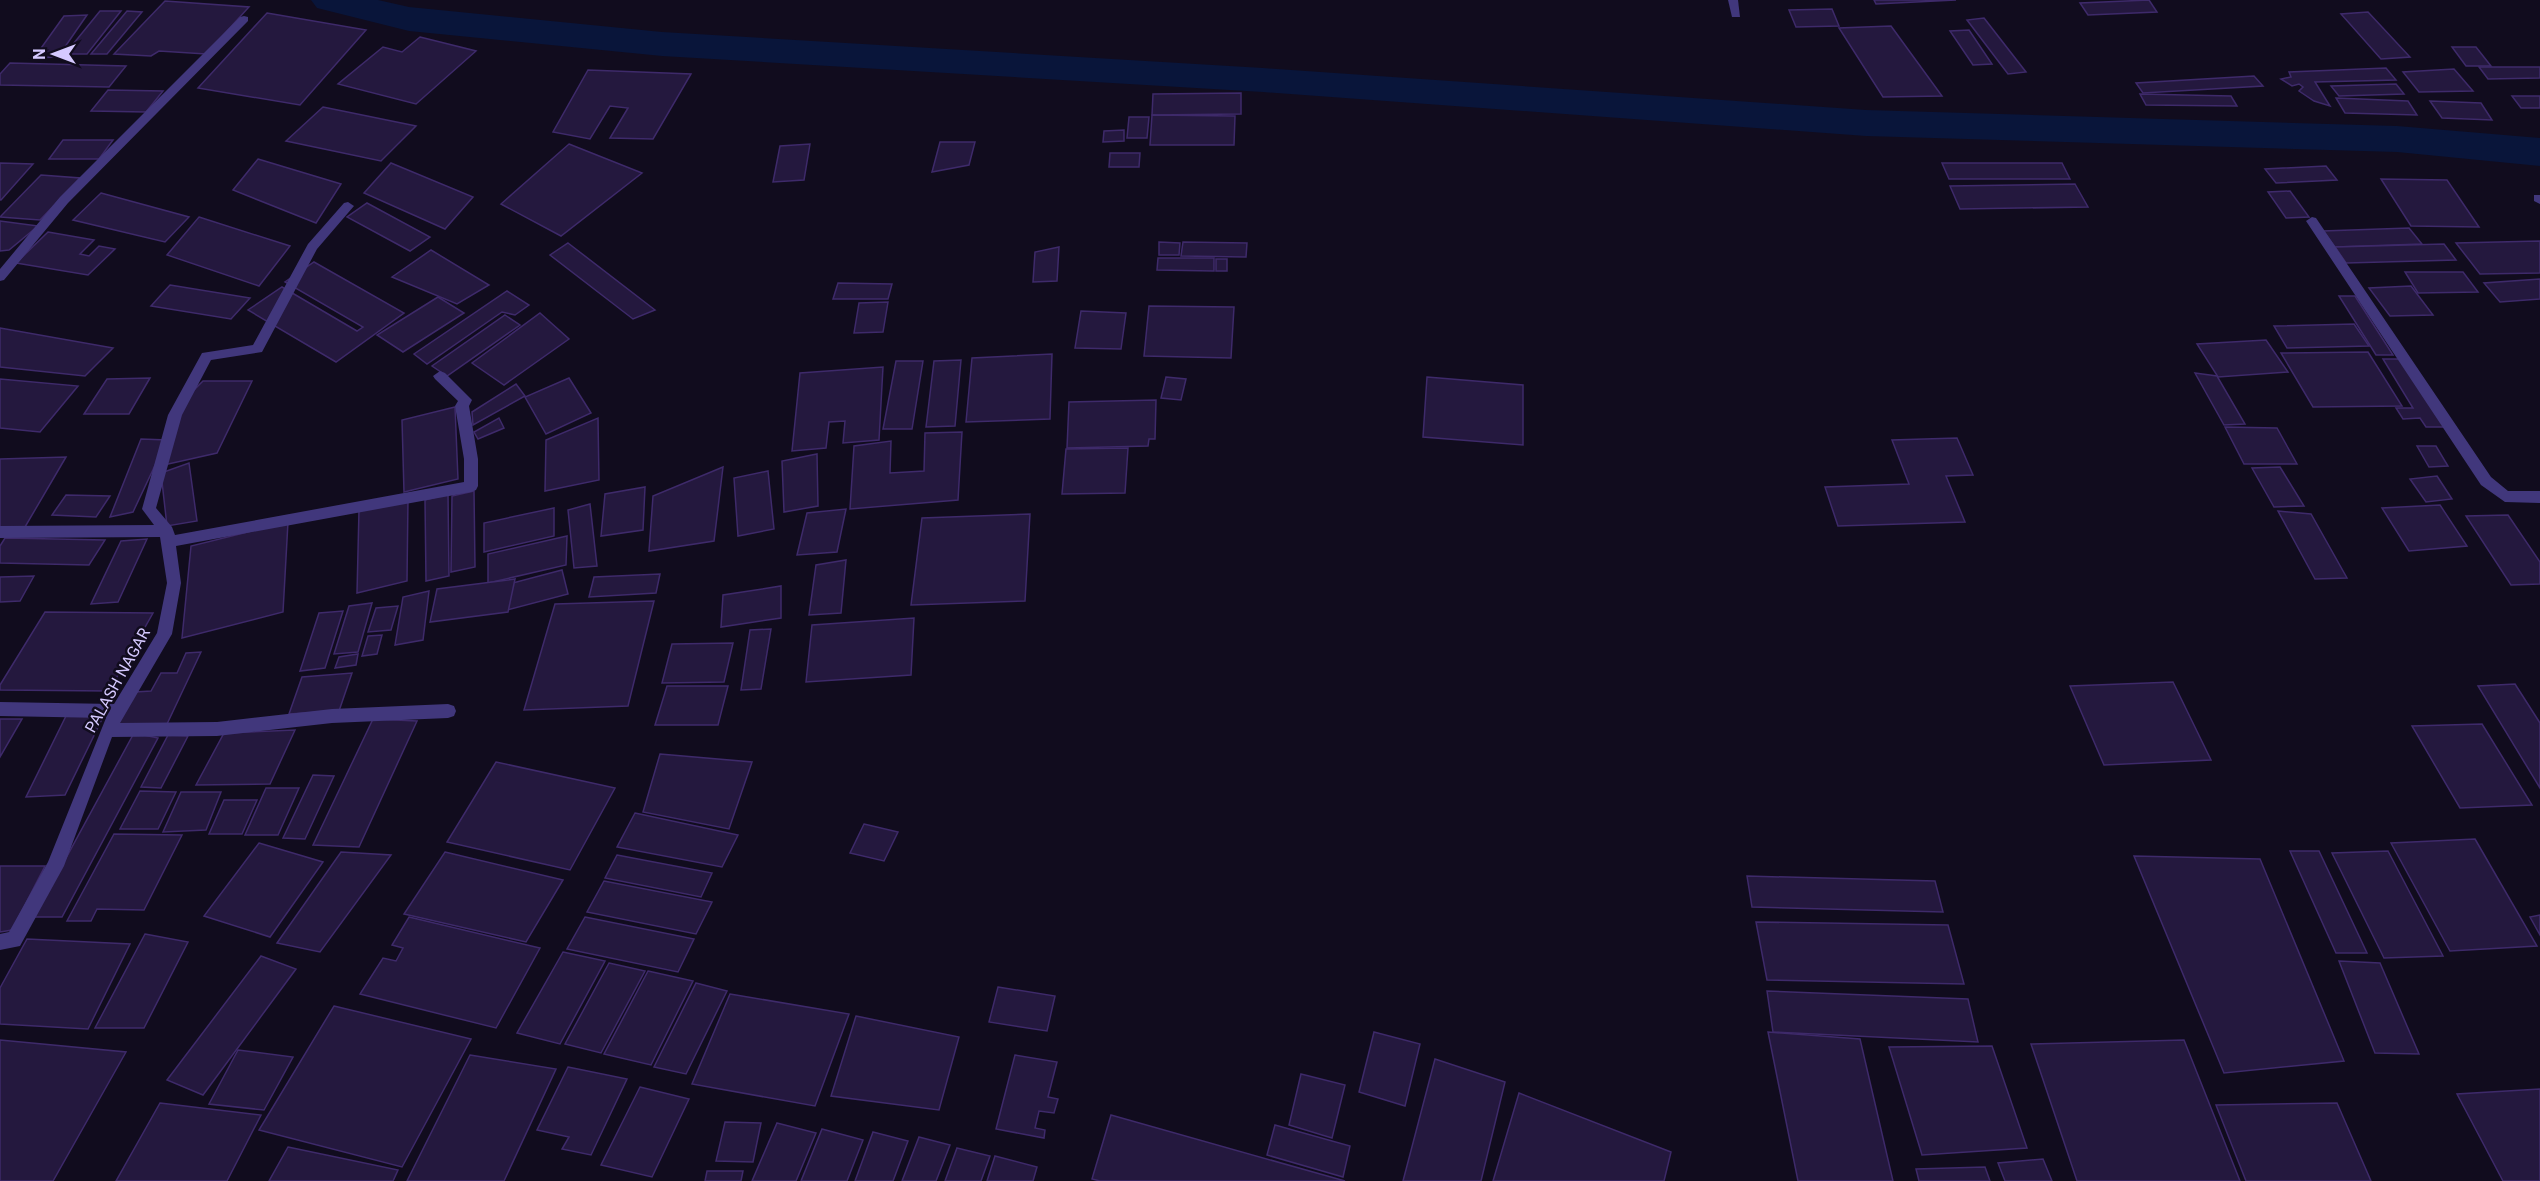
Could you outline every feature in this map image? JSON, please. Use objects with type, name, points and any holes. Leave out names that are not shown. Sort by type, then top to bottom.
[{"type":"street","points":[[1733,0],[1736,15]]},
{"type":"street","points":[[0,277],[64,200],[244,19]]},
{"type":"street","name":"PALASH NAGAR","points":[[0,942],[15,940],[55,866],[107,730],[164,633],[174,582],[168,536],[149,509],[175,415],[207,356],[257,349],[312,247],[348,206]]},
{"type":"street","points":[[2312,221],[2486,481],[2505,496],[2540,497]]},
{"type":"street","points":[[0,532],[168,536],[471,486],[471,459],[462,406],[465,400],[440,375]]},
{"type":"street","points":[[0,709],[119,711]]},
{"type":"street","points":[[107,730],[217,729],[332,717],[448,711]]},
{"type":"building","points":[[1874,0],[1956,0],[1876,4]]},
{"type":"building","points":[[2149,0],[2157,12],[2088,15],[2080,3]]},
{"type":"building","points":[[165,1],[249,7],[206,54],[159,51],[151,56],[114,54]]},
{"type":"building","points":[[1832,9],[1839,26],[1796,27],[1789,10]]},
{"type":"building","points":[[100,11],[121,11],[87,54],[65,54]]},
{"type":"building","points":[[127,11],[142,12],[107,54],[91,54]]},
{"type":"building","points":[[2368,12],[2410,57],[2381,59],[2341,14]]},
{"type":"building","points":[[267,13],[366,30],[300,105],[198,88]]},
{"type":"building","points":[[87,15],[58,57],[34,58],[64,16]]},
{"type":"building","points":[[1984,18],[2026,72],[2008,74],[1967,20]]},
{"type":"building","points":[[1891,26],[1942,96],[1883,97],[1839,28]]},
{"type":"building","points":[[1969,30],[1992,64],[1973,65],[1950,31]]},
{"type":"building","points":[[420,37],[476,51],[416,104],[338,84],[383,47],[402,52]]},
{"type":"building","points":[[2452,47],[2476,47],[2491,66],[2466,66]]},
{"type":"building","points":[[10,63],[126,66],[109,87],[0,85],[0,74]]},
{"type":"building","points":[[2479,67],[2540,67],[2540,78],[2488,79]]},
{"type":"building","points":[[2386,68],[2396,80],[2315,82],[2330,106],[2314,101],[2299,91],[2303,87],[2299,84],[2292,86],[2281,79],[2291,77],[2289,72]]},
{"type":"building","points":[[2454,69],[2473,91],[2419,92],[2403,72]]},
{"type":"building","points":[[588,70],[691,74],[653,139],[610,138],[628,108],[610,106],[590,139],[553,132]]},
{"type":"building","points":[[2254,76],[2263,86],[2143,93],[2136,83]]},
{"type":"building","points":[[2396,84],[2404,94],[2339,96],[2331,86]]},
{"type":"building","points":[[108,90],[163,91],[146,112],[91,111]]},
{"type":"building","points":[[1241,93],[1241,114],[1152,115],[1153,94]]},
{"type":"building","points":[[2140,94],[2231,96],[2237,106],[2146,105]]},
{"type":"building","points":[[2512,96],[2540,96],[2540,108],[2521,108]]},
{"type":"building","points":[[2336,98],[2408,101],[2417,115],[2345,113]]},
{"type":"building","points":[[2430,101],[2481,103],[2492,120],[2442,118]]},
{"type":"building","points":[[323,107],[416,126],[381,161],[286,141]]},
{"type":"building","points":[[1152,115],[1235,116],[1234,145],[1150,145]]},
{"type":"building","points":[[1129,117],[1149,117],[1147,138],[1127,138]]},
{"type":"building","points":[[1124,130],[1124,141],[1103,142],[1104,131]]},
{"type":"building","points":[[63,140],[113,140],[99,159],[49,159]]},
{"type":"building","points":[[940,142],[975,142],[969,165],[932,172]]},
{"type":"building","points":[[569,144],[642,173],[561,236],[501,204]]},
{"type":"building","points":[[810,144],[804,180],[773,182],[780,146]]},
{"type":"building","points":[[1110,153],[1140,153],[1139,167],[1109,167]]},
{"type":"building","points":[[258,159],[341,184],[316,223],[233,190]]},
{"type":"building","points":[[0,163],[33,164],[1,200],[0,200]]},
{"type":"building","points":[[391,163],[473,197],[445,229],[364,193]]},
{"type":"building","points":[[1942,163],[2062,163],[2070,179],[1949,179]]},
{"type":"building","points":[[2326,166],[2337,180],[2276,183],[2265,169]]},
{"type":"building","points":[[41,175],[80,178],[40,220],[0,217]]},
{"type":"building","points":[[2381,179],[2447,180],[2479,227],[2411,226]]},
{"type":"building","points":[[2075,184],[2088,207],[1960,209],[1950,186]]},
{"type":"building","points":[[2290,191],[2309,217],[2286,218],[2268,192]]},
{"type":"building","points":[[101,193],[189,217],[165,242],[73,220]]},
{"type":"building","points":[[367,203],[430,237],[410,251],[347,217]]},
{"type":"building","points":[[199,217],[290,246],[259,286],[167,255]]},
{"type":"building","points":[[0,221],[38,226],[9,250],[0,251]]},
{"type":"building","points":[[2409,228],[2422,244],[2335,247],[2323,231]]},
{"type":"building","points":[[48,232],[94,240],[80,254],[89,256],[99,246],[115,249],[88,275],[16,263]]},
{"type":"building","points":[[2540,241],[2540,273],[2480,274],[2456,243]]},
{"type":"building","points":[[1159,242],[1180,243],[1179,255],[1159,255]]},
{"type":"building","points":[[1183,242],[1247,243],[1246,257],[1181,256]]},
{"type":"building","points":[[568,243],[655,310],[633,319],[550,255]]},
{"type":"building","points":[[2444,244],[2456,260],[2346,263],[2335,247]]},
{"type":"building","points":[[1059,247],[1057,281],[1033,282],[1035,252]]},
{"type":"building","points":[[431,250],[489,285],[457,304],[392,277]]},
{"type":"building","points":[[1158,258],[1214,258],[1214,271],[1157,270]]},
{"type":"building","points":[[1216,259],[1227,259],[1227,271],[1216,271]]},
{"type":"building","points":[[314,262],[404,313],[336,362],[248,310],[282,287],[357,331],[363,327],[285,282]]},
{"type":"building","points":[[2405,272],[2463,272],[2478,292],[2418,293]]},
{"type":"building","points":[[2540,279],[2540,299],[2500,302],[2484,283]]},
{"type":"building","points":[[838,283],[892,284],[888,299],[833,299]]},
{"type":"building","points":[[170,285],[250,298],[231,319],[151,306]]},
{"type":"building","points":[[2411,286],[2433,315],[2390,316],[2369,288]]},
{"type":"building","points":[[507,291],[529,305],[515,315],[502,312],[427,364],[414,354]]},
{"type":"building","points":[[2339,296],[2355,296],[2393,355],[2376,355]]},
{"type":"building","points":[[438,297],[464,313],[403,352],[377,335]]},
{"type":"building","points":[[888,302],[883,332],[854,333],[859,303]]},
{"type":"building","points":[[1149,306],[1234,307],[1231,358],[1144,356]]},
{"type":"building","points":[[1081,311],[1126,313],[1121,349],[1075,348]]},
{"type":"building","points":[[540,313],[569,339],[504,385],[472,363]]},
{"type":"building","points":[[505,315],[520,325],[447,376],[432,366]]},
{"type":"building","points":[[2354,324],[2369,346],[2287,348],[2274,326]]},
{"type":"building","points":[[0,328],[113,348],[85,376],[0,367]]},
{"type":"building","points":[[2266,340],[2288,372],[2218,377],[2197,344]]},
{"type":"building","points":[[2368,352],[2402,406],[2313,407],[2281,353]]},
{"type":"building","points":[[1052,354],[1050,419],[966,422],[972,358]]},
{"type":"building","points":[[2383,359],[2402,359],[2446,427],[2426,427],[2420,418],[2403,419],[2396,408],[2413,408]]},
{"type":"building","points":[[961,360],[955,426],[926,427],[934,361]]},
{"type":"building","points":[[896,361],[923,361],[912,429],[883,429]]},
{"type":"building","points":[[883,367],[879,440],[843,443],[845,421],[829,422],[826,448],[792,451],[800,373]]},
{"type":"building","points":[[2195,373],[2217,376],[2245,424],[2224,425]]},
{"type":"building","points":[[1166,377],[1186,379],[1181,400],[1161,398]]},
{"type":"building","points":[[1427,377],[1523,385],[1523,445],[1423,437]]},
{"type":"building","points":[[150,378],[129,414],[84,414],[107,379]]},
{"type":"building","points":[[569,378],[591,413],[546,434],[525,397]]},
{"type":"building","points":[[0,379],[78,386],[40,432],[0,428]]},
{"type":"building","points":[[203,381],[252,381],[217,453],[155,467],[185,399]]},
{"type":"building","points":[[516,384],[525,396],[473,425],[472,412]]},
{"type":"building","points":[[1156,400],[1155,439],[1149,439],[1148,446],[1067,448],[1069,402]]},
{"type":"building","points":[[455,407],[458,479],[404,492],[402,420]]},
{"type":"building","points":[[499,418],[504,428],[478,439],[474,432]]},
{"type":"building","points":[[598,418],[599,480],[545,491],[546,440]]},
{"type":"building","points":[[2225,427],[2277,428],[2297,464],[2244,464]]},
{"type":"building","points":[[962,432],[958,500],[850,509],[854,446],[891,441],[890,473],[924,471],[925,433]]},
{"type":"building","points":[[1957,438],[1973,475],[1946,476],[1965,522],[1838,526],[1825,487],[1909,484],[1892,440]]},
{"type":"building","points":[[141,439],[167,440],[133,512],[110,517]]},
{"type":"building","points":[[2417,446],[2436,446],[2448,466],[2429,467]]},
{"type":"building","points":[[1128,448],[1125,493],[1062,494],[1066,449]]},
{"type":"building","points":[[817,454],[818,506],[784,512],[782,461]]},
{"type":"building","points":[[66,457],[25,527],[0,528],[0,459]]},
{"type":"building","points":[[189,463],[197,521],[167,526],[161,473]]},
{"type":"building","points":[[723,467],[714,541],[649,551],[653,496]]},
{"type":"building","points":[[2280,467],[2304,506],[2274,507],[2252,468]]},
{"type":"building","points":[[768,471],[774,529],[738,536],[734,478]]},
{"type":"building","points":[[2437,476],[2452,499],[2426,502],[2410,479]]},
{"type":"building","points":[[645,487],[643,530],[601,536],[605,494]]},
{"type":"building","points":[[474,491],[475,567],[451,572],[452,496]]},
{"type":"building","points":[[448,494],[449,576],[426,581],[425,500]]},
{"type":"building","points":[[66,495],[110,496],[96,517],[52,515]]},
{"type":"building","points":[[408,498],[407,581],[357,593],[359,510]]},
{"type":"building","points":[[590,504],[597,566],[574,568],[568,510]]},
{"type":"building","points":[[2440,505],[2467,546],[2409,551],[2382,508]]},
{"type":"building","points":[[554,508],[554,536],[484,552],[484,523]]},
{"type":"building","points":[[846,509],[837,552],[797,555],[807,513]]},
{"type":"building","points":[[2278,511],[2311,514],[2347,578],[2315,579]]},
{"type":"building","points":[[1030,514],[1025,601],[911,605],[922,518]]},
{"type":"building","points":[[2508,515],[2540,562],[2540,584],[2511,585],[2466,516]]},
{"type":"building","points":[[288,522],[283,612],[182,638],[191,546]]},
{"type":"building","points":[[567,536],[566,565],[488,583],[488,554]]},
{"type":"building","points":[[5,538],[105,540],[89,565],[0,563],[0,546]]},
{"type":"building","points":[[147,539],[118,602],[91,604],[121,541]]},
{"type":"building","points":[[846,560],[841,613],[809,615],[816,565]]},
{"type":"building","points":[[562,570],[568,594],[503,611],[505,585]]},
{"type":"building","points":[[660,574],[656,593],[589,597],[594,577]]},
{"type":"building","points":[[34,576],[20,601],[0,602],[0,577]]},
{"type":"building","points":[[515,579],[508,612],[430,622],[437,589]]},
{"type":"building","points":[[781,586],[781,618],[721,627],[723,595]]},
{"type":"building","points":[[429,591],[423,640],[395,645],[403,597]]},
{"type":"building","points":[[654,601],[628,706],[524,710],[555,604]]},
{"type":"building","points":[[372,603],[358,652],[334,654],[349,606]]},
{"type":"building","points":[[398,606],[391,630],[368,632],[376,608]]},
{"type":"building","points":[[343,611],[325,668],[300,671],[319,613]]},
{"type":"building","points":[[45,612],[153,613],[109,691],[0,690],[0,685]]},
{"type":"building","points":[[914,618],[911,675],[806,682],[812,625]]},
{"type":"building","points":[[771,629],[761,689],[741,690],[750,630]]},
{"type":"building","points":[[382,635],[377,654],[362,656],[368,636]]},
{"type":"building","points":[[733,643],[724,682],[662,683],[672,644]]},
{"type":"building","points":[[201,652],[167,724],[118,725],[135,692],[151,691],[161,673],[177,673],[186,653]]},
{"type":"building","points":[[358,654],[356,665],[335,668],[339,657]]},
{"type":"building","points":[[352,673],[339,711],[289,714],[302,677]]},
{"type":"building","points":[[2173,682],[2211,760],[2104,765],[2070,686]]},
{"type":"building","points":[[2515,684],[2540,723],[2540,788],[2478,686]]},
{"type":"building","points":[[667,686],[728,686],[718,725],[655,725]]},
{"type":"building","points":[[104,715],[65,795],[26,797],[66,716]]},
{"type":"building","points":[[0,719],[22,719],[0,757]]},
{"type":"building","points":[[373,719],[417,721],[359,847],[313,845]]},
{"type":"building","points":[[2482,724],[2532,805],[2460,808],[2412,726]]},
{"type":"building","points":[[295,730],[270,784],[196,785],[224,733]]},
{"type":"building","points":[[134,733],[158,738],[62,917],[34,917]]},
{"type":"building","points":[[168,735],[188,736],[161,788],[141,787]]},
{"type":"building","points":[[660,754],[752,762],[729,829],[643,812]]},
{"type":"building","points":[[496,762],[615,788],[570,870],[447,842]]},
{"type":"building","points":[[313,775],[334,776],[305,839],[283,838]]},
{"type":"building","points":[[266,788],[299,788],[278,835],[245,835]]},
{"type":"building","points":[[140,791],[176,792],[158,829],[120,829]]},
{"type":"building","points":[[181,792],[221,792],[206,830],[163,832]]},
{"type":"building","points":[[224,800],[257,800],[242,834],[209,834]]},
{"type":"building","points":[[635,813],[738,835],[722,867],[617,847]]},
{"type":"building","points":[[864,824],[898,832],[884,861],[850,853]]},
{"type":"building","points":[[114,834],[182,835],[144,910],[97,909],[91,921],[67,921]]},
{"type":"building","points":[[2475,839],[2537,946],[2450,951],[2391,843]]},
{"type":"building","points":[[259,843],[323,862],[270,937],[204,916]]},
{"type":"building","points":[[2290,851],[2319,851],[2367,953],[2336,953]]},
{"type":"building","points":[[2388,851],[2443,956],[2384,958],[2332,853]]},
{"type":"building","points":[[341,852],[391,855],[320,952],[277,943]]},
{"type":"building","points":[[445,852],[563,880],[526,942],[404,914]]},
{"type":"building","points":[[617,855],[712,873],[701,897],[605,878]]},
{"type":"building","points":[[2134,856],[2260,859],[2344,1061],[2224,1073]]},
{"type":"building","points":[[0,866],[45,866],[12,930],[0,932]]},
{"type":"building","points":[[1747,876],[1935,881],[1943,912],[1752,907]]},
{"type":"building","points":[[604,881],[712,902],[696,934],[587,912]]},
{"type":"building","points":[[2540,915],[2540,935],[2530,917]]},
{"type":"building","points":[[409,917],[540,948],[496,1028],[360,994],[383,958],[396,961],[403,948],[392,945]]},
{"type":"building","points":[[585,917],[694,939],[678,972],[567,949]]},
{"type":"building","points":[[1756,922],[1948,925],[1964,984],[1767,980]]},
{"type":"building","points":[[145,934],[188,942],[144,1028],[95,1028]]},
{"type":"building","points":[[27,939],[130,944],[88,1029],[0,1024],[0,988]]},
{"type":"building","points":[[563,952],[605,961],[560,1044],[517,1033]]},
{"type":"building","points":[[261,956],[296,969],[203,1095],[167,1080]]},
{"type":"building","points":[[2339,961],[2380,963],[2419,1054],[2375,1053]]},
{"type":"building","points":[[609,963],[645,971],[601,1053],[565,1044]]},
{"type":"building","points":[[648,971],[693,981],[651,1065],[604,1054]]},
{"type":"building","points":[[696,983],[727,991],[686,1074],[654,1067]]},
{"type":"building","points":[[998,987],[1055,996],[1047,1031],[989,1022]]},
{"type":"building","points":[[1767,991],[1968,999],[1978,1042],[1773,1032]]},
{"type":"building","points":[[730,994],[849,1014],[815,1106],[692,1084]]},
{"type":"building","points":[[334,1006],[471,1039],[402,1167],[259,1130]]},
{"type":"building","points":[[856,1016],[959,1037],[939,1110],[831,1096]]},
{"type":"building","points":[[1374,1032],[1420,1044],[1405,1106],[1359,1092]]},
{"type":"building","points":[[1768,1032],[1860,1039],[1893,1181],[1798,1181]]},
{"type":"building","points":[[0,1040],[126,1052],[53,1181],[0,1181]]},
{"type":"building","points":[[2184,1040],[2240,1181],[2077,1181],[2031,1044]]},
{"type":"building","points":[[1992,1046],[2027,1148],[1922,1155],[1889,1047]]},
{"type":"building","points":[[238,1050],[293,1057],[264,1110],[209,1104]]},
{"type":"building","points":[[470,1055],[556,1069],[504,1181],[407,1181]]},
{"type":"building","points":[[1015,1055],[1057,1062],[1048,1097],[1058,1099],[1054,1113],[1039,1111],[1035,1128],[1045,1130],[1044,1138],[996,1129]]},
{"type":"building","points":[[1435,1059],[1505,1082],[1481,1181],[1403,1181]]},
{"type":"building","points":[[568,1067],[627,1079],[591,1155],[562,1149],[569,1137],[537,1130]]},
{"type":"building","points":[[1301,1074],[1345,1085],[1332,1138],[1289,1125]]},
{"type":"building","points":[[640,1087],[689,1099],[652,1177],[601,1165]]},
{"type":"building","points":[[2540,1089],[2540,1181],[2503,1181],[2457,1094]]},
{"type":"building","points":[[1519,1093],[1671,1152],[1664,1181],[1493,1181]]},
{"type":"building","points":[[160,1103],[261,1115],[227,1181],[116,1181]]},
{"type":"building","points":[[2337,1103],[2371,1181],[2246,1181],[2216,1105]]},
{"type":"building","points":[[1111,1115],[1345,1181],[1100,1181],[1092,1179]]},
{"type":"building","points":[[725,1122],[761,1123],[753,1162],[716,1161]]},
{"type":"building","points":[[777,1123],[816,1133],[796,1181],[752,1181]]},
{"type":"building","points":[[1275,1125],[1350,1146],[1343,1177],[1267,1155]]},
{"type":"building","points":[[822,1129],[863,1140],[847,1181],[801,1181]]},
{"type":"building","points":[[873,1132],[908,1141],[893,1181],[855,1181]]},
{"type":"building","points":[[919,1137],[950,1145],[936,1181],[902,1181]]},
{"type":"building","points":[[288,1147],[398,1170],[393,1181],[269,1181]]},
{"type":"building","points":[[957,1148],[990,1156],[981,1181],[945,1181]]},
{"type":"building","points":[[995,1156],[1037,1167],[1033,1181],[987,1181]]},
{"type":"building","points":[[2043,1159],[2052,1181],[2005,1181],[1998,1163]]},
{"type":"building","points":[[1985,1167],[1990,1181],[1919,1181],[1916,1169]]},
{"type":"building","points":[[707,1171],[743,1171],[741,1181],[705,1181]]},
{"type":"waterway","points":[[330,0],[409,19],[662,44],[1263,80],[1866,123],[2397,139],[2540,152]]}]
